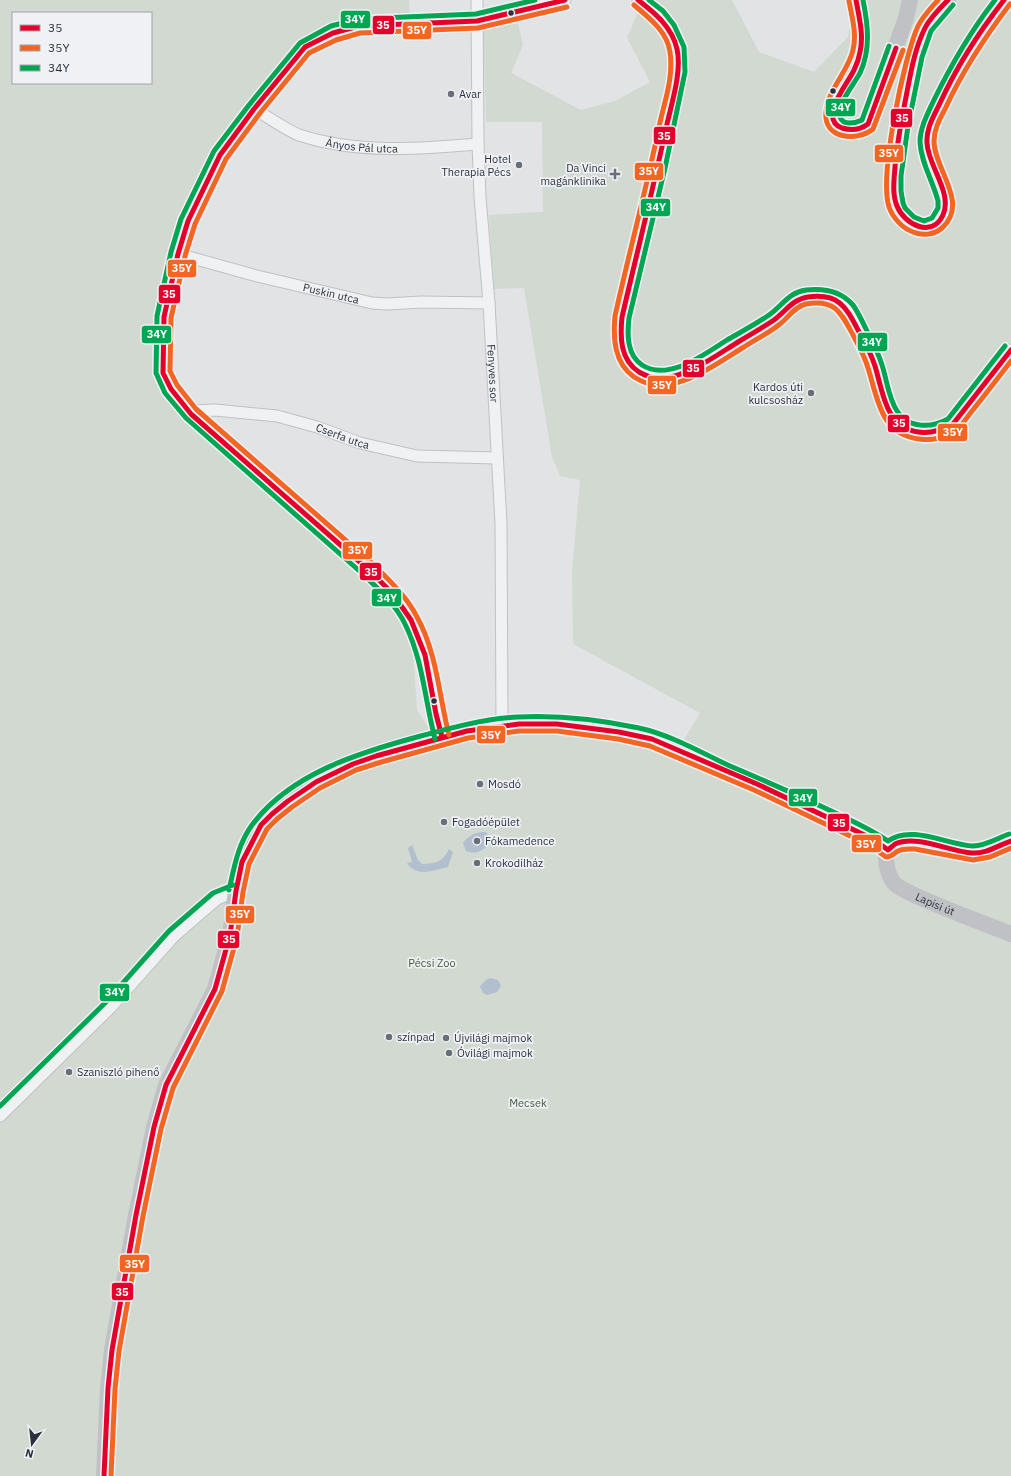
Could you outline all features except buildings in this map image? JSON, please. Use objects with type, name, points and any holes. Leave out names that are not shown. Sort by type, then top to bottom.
[{"type":"street","name":"Fenyves sor","points":[[477,0],[480,197],[489,303],[501,524],[502,726]]},
{"type":"street","points":[[442,737],[436,714],[426,654],[411,620],[393,594],[363,565],[188,411],[171,389],[163,373],[164,317],[178,254],[188,221],[220,155],[254,109],[305,47],[333,33],[359,26],[477,21],[565,0]]},
{"type":"street","points":[[638,0],[658,16],[668,28],[677,49],[678,72],[658,166],[622,317],[622,344],[624,353],[631,365],[644,375],[653,378],[674,376],[708,359],[775,320],[798,299],[817,296],[826,297],[836,301],[847,309],[868,347],[886,404],[892,416],[899,424],[908,429],[924,433],[944,430],[953,424],[1011,350]]},
{"type":"street","points":[[856,0],[861,33],[860,51],[855,68],[837,97],[832,112],[832,118],[837,125],[847,130],[858,129],[868,124],[906,18],[910,0]]},
{"type":"street","points":[[948,0],[926,27],[915,53],[897,149],[894,185],[896,205],[906,220],[917,228],[932,226],[943,216],[945,209],[945,200],[942,189],[928,155],[927,142],[932,119],[945,90],[964,57],[1004,0]]},
{"type":"street","name":"Ányos Pál utca","points":[[254,109],[298,134],[334,143],[371,149],[428,148],[478,144]]},
{"type":"street","name":"Puskin utca","points":[[178,254],[256,276],[372,303],[489,303]]},
{"type":"street","name":"Cserfa utca","points":[[188,411],[215,410],[277,416],[317,427],[360,443],[417,456],[497,458]]},
{"type":"street","points":[[104,1476],[108,1388],[112,1350],[148,1153],[166,1085],[215,989],[230,936],[236,891],[242,862],[246,852],[261,825],[288,801],[316,782],[353,764],[405,747],[467,731],[519,724],[557,724],[619,732],[652,739],[873,839],[888,850],[892,845],[907,842],[974,853],[988,850],[1011,841]]},
{"type":"street","name":"Lapisi út","points":[[888,850],[886,862],[890,876],[895,884],[918,897],[1011,934]]},
{"type":"street","points":[[0,1116],[111,1007],[174,936],[217,899],[236,891]]},
{"type":"green space","name":"Mecsek","points":[[0,0],[409,0],[410,25],[359,26],[305,47],[254,109],[203,189],[174,275],[163,373],[191,414],[369,570],[411,620],[417,710],[438,742],[501,728],[652,739],[679,748],[700,713],[573,644],[572,572],[580,480],[560,476],[552,457],[524,288],[494,289],[489,215],[543,212],[542,122],[486,122],[483,30],[518,23],[523,45],[511,73],[581,110],[615,101],[650,82],[627,38],[643,0],[732,0],[759,52],[814,72],[848,37],[855,0],[1011,0],[1011,1476],[0,1476]]},
{"type":"water","name":"Fókamedence","points":[[486,832],[490,838],[489,845],[478,852],[472,853],[466,851],[463,843],[467,838],[476,833]]},
{"type":"water","points":[[412,845],[418,860],[422,864],[441,860],[449,849],[453,852],[448,867],[426,872],[421,872],[411,868],[407,863],[412,862],[408,848]]},
{"type":"water","points":[[490,978],[498,980],[501,986],[497,992],[487,995],[483,993],[480,986]]},
{"type":"transit line","name":"34Y","points":[[435,739],[416,652],[405,624],[397,610],[364,575],[186,418],[165,393],[156,373],[157,316],[171,252],[181,219],[214,151],[249,105],[300,43],[331,26],[358,19],[476,14],[535,0]]},
{"type":"transit line","name":"35","points":[[442,737],[436,714],[425,655],[411,620],[393,594],[369,570],[191,414],[171,389],[163,373],[164,317],[178,254],[188,221],[220,155],[254,109],[305,47],[333,33],[359,26],[477,21],[565,0]]},
{"type":"transit line","name":"35","points":[[638,0],[651,10],[667,27],[675,41],[678,67],[674,96],[622,317],[621,340],[625,355],[633,367],[644,375],[656,378],[672,377],[681,374],[702,364],[765,326],[798,300],[808,297],[827,297],[840,303],[854,322],[872,357],[883,397],[892,416],[898,423],[907,429],[918,432],[932,432],[941,430],[953,424],[1011,350]]},
{"type":"transit line","name":"34Y","points":[[649,0],[663,11],[674,25],[684,47],[685,72],[665,168],[629,318],[629,344],[633,356],[637,361],[652,369],[663,370],[686,364],[759,322],[795,293],[812,289],[825,290],[843,296],[853,305],[879,356],[890,394],[897,411],[907,421],[914,424],[928,425],[948,419],[1005,346]]},
{"type":"transit line","name":"35","points":[[856,0],[861,26],[861,46],[856,66],[841,91],[833,109],[835,123],[842,128],[853,130],[862,128],[868,124],[896,48]]},
{"type":"transit line","name":"34Y","points":[[863,0],[868,37],[866,55],[860,73],[843,100],[841,106],[840,117],[844,122],[853,123],[862,120],[889,46]]},
{"type":"transit line","name":"35Y","points":[[938,0],[920,22],[912,41],[894,116],[887,170],[887,192],[889,207],[893,215],[905,228],[924,234],[932,233],[942,228],[950,218],[953,208],[952,197],[935,152],[934,136],[936,127],[967,67],[983,41],[1010,4]]},
{"type":"transit line","name":"35","points":[[948,0],[925,28],[919,43],[910,76],[896,158],[894,197],[897,206],[901,213],[912,223],[925,227],[932,226],[938,222],[943,215],[945,207],[943,189],[928,152],[927,138],[929,127],[961,63],[977,37],[1004,0]]},
{"type":"transit line","name":"34Y","points":[[953,5],[931,31],[922,57],[908,126],[901,176],[901,191],[905,208],[914,217],[924,221],[932,218],[938,208],[938,201],[921,150],[920,137],[926,117],[954,62],[977,24],[995,0]]},
{"type":"transit line","name":"35Y","points":[[849,1],[854,26],[853,50],[847,66],[830,96],[826,112],[827,121],[830,128],[835,133],[842,136],[858,136],[873,129],[903,50]]},
{"type":"transit line","name":"35Y","points":[[634,5],[651,20],[665,38],[670,52],[671,71],[649,174],[615,316],[614,333],[616,350],[622,365],[627,371],[634,377],[655,385],[673,384],[683,381],[705,371],[771,330],[783,322],[798,307],[806,304],[824,304],[836,309],[845,320],[862,352],[878,403],[888,423],[906,436],[929,440],[943,437],[952,433],[958,428],[1011,361]]},
{"type":"transit line","name":"35Y","points":[[449,735],[437,675],[429,645],[424,631],[413,610],[398,590],[374,565],[196,409],[177,385],[170,371],[171,318],[185,256],[195,224],[226,159],[260,113],[309,53],[336,40],[360,33],[478,28],[567,7]]},
{"type":"transit line","name":"34Y","points":[[229,890],[240,848],[247,832],[268,807],[305,779],[349,758],[395,743],[467,724],[518,717],[563,717],[594,720],[651,731],[685,744],[730,766],[843,816],[888,841],[897,836],[907,834],[930,837],[963,845],[978,846],[1009,834]]},
{"type":"transit line","name":"35","points":[[104,1476],[108,1388],[112,1350],[136,1215],[154,1127],[166,1085],[215,989],[230,935],[236,891],[242,862],[261,825],[288,801],[316,782],[353,764],[376,756],[467,731],[519,724],[557,724],[619,732],[652,739],[757,784],[873,839],[888,850],[895,844],[904,841],[913,841],[934,844],[963,852],[977,853],[987,851],[1011,841]]},
{"type":"transit line","name":"35Y","points":[[111,1476],[115,1389],[119,1351],[143,1216],[161,1129],[173,1088],[222,991],[237,937],[243,892],[249,864],[267,829],[292,807],[320,788],[356,770],[378,763],[468,738],[519,731],[557,731],[618,739],[650,746],[754,790],[869,845],[886,857],[891,856],[902,849],[915,849],[973,860],[990,857],[1011,848]]},
{"type":"transit line","name":"34Y","points":[[0,1106],[106,1002],[169,931],[213,893],[233,885]]},
{"type":"place","name":"Avar","points":[[451,94]]},
{"type":"place","name":"Hotel Therapia Pécs","points":[[519,165]]},
{"type":"place","name":"Da Vinci magánklinika","points":[[615,174]]},
{"type":"place","name":"Kardos úti kulcsosház","points":[[811,393]]},
{"type":"place","name":"Mosdó","points":[[480,784]]},
{"type":"place","name":"Fogadóépület","points":[[444,822]]},
{"type":"place","name":"Fókamedence","points":[[477,841]]},
{"type":"place","name":"Krokodilház","points":[[477,863]]},
{"type":"place","name":"színpad","points":[[389,1037]]},
{"type":"place","name":"Újvilági majmok","points":[[446,1038]]},
{"type":"place","name":"Óvilági majmok","points":[[449,1053]]},
{"type":"place","name":"Szaniszló pihenő","points":[[69,1072]]},
{"type":"park label","name":"Pécsi Zoo","points":[[432,963]]}]
